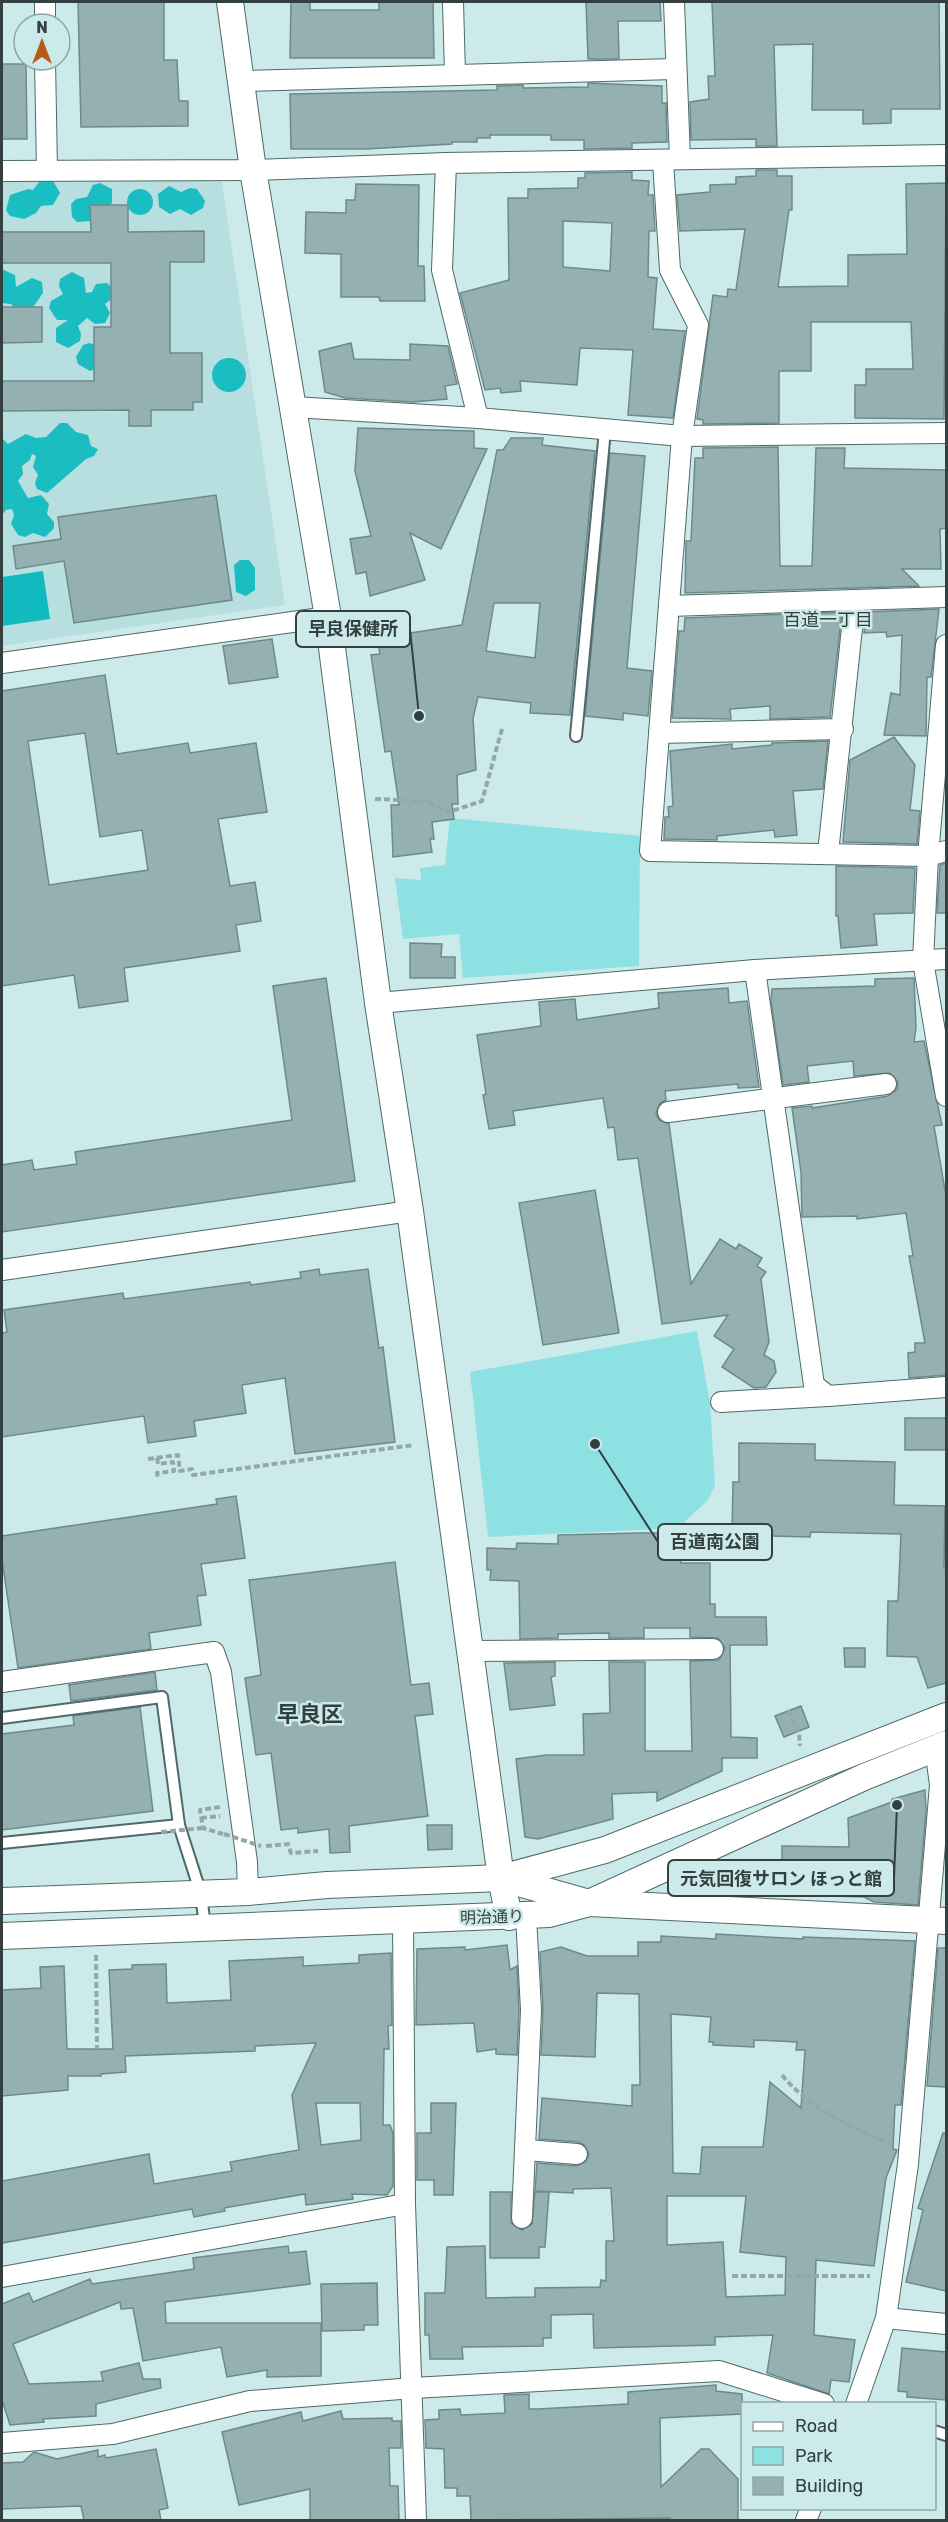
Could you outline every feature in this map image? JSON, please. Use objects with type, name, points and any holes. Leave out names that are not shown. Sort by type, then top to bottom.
[{"type":"street","points":[[230,2],[243,81],[253,170],[328,617],[378,1003],[410,1211],[501,1878],[518,1916],[531,2010],[522,2218]]},
{"type":"street","points":[[453,2],[455,74]]},
{"type":"street","points":[[674,2],[670,270],[698,325],[682,436],[650,851],[937,853]]},
{"type":"street","points":[[243,81],[674,69]]},
{"type":"street","points":[[45,72],[47,170]]},
{"type":"street","points":[[2,171],[253,170],[446,163],[946,155]]},
{"type":"street","points":[[446,163],[442,270],[478,418]]},
{"type":"street","points":[[293,407],[478,418],[682,436],[946,433]]},
{"type":"street","points":[[669,606],[946,597]]},
{"type":"street","points":[[828,853],[855,600]]},
{"type":"street","points":[[2,663],[328,617]]},
{"type":"street","points":[[946,645],[937,853],[923,961],[946,1096]]},
{"type":"street","points":[[659,733],[843,729]]},
{"type":"street","points":[[378,1003],[755,970],[946,959]]},
{"type":"street","points":[[755,970],[814,1385],[828,1396]]},
{"type":"street","points":[[668,1112],[886,1084]]},
{"type":"street","points":[[2,1270],[410,1211]]},
{"type":"street","points":[[721,1402],[946,1387]]},
{"type":"street","points":[[470,1651],[712,1649]]},
{"type":"street","points":[[2,1682],[214,1652],[221,1672],[247,1862],[248,1892]]},
{"type":"street","points":[[2,1901],[248,1892],[327,1885],[501,1878],[605,1850],[946,1716]]},
{"type":"street","points":[[858,2402],[886,2318],[909,2151],[938,1920],[941,1745]]},
{"type":"street","name":"明治通り","points":[[2,1936],[549,1914],[589,1903],[941,1745]]},
{"type":"street","points":[[501,1878],[589,1903],[938,1920]]},
{"type":"street","points":[[403,1919],[405,2204],[416,2520]]},
{"type":"street","points":[[526,2150],[577,2154]]},
{"type":"street","points":[[2,2277],[405,2204]]},
{"type":"street","points":[[886,2318],[946,2324]]},
{"type":"street","points":[[2,2443],[113,2434],[250,2401],[413,2388],[719,2371],[821,2402]]},
{"type":"lane","points":[[576,736],[605,429]]},
{"type":"lane","points":[[2,1718],[162,1697],[179,1825],[201,1894],[205,1928]]},
{"type":"lane","points":[[2,1843],[179,1825]]},
{"type":"path","points":[[374,800],[425,801],[449,812],[482,801],[502,729]]},
{"type":"path","points":[[148,1459],[178,1455],[180,1471],[192,1469],[192,1475],[414,1445]]},
{"type":"path","points":[[157,1458],[158,1464],[172,1462],[174,1471],[157,1473],[158,1479]]},
{"type":"path","points":[[788,1710],[800,1734],[800,1746]]},
{"type":"path","points":[[201,1818],[222,1815],[220,1807],[200,1810],[201,1818],[203,1828]]},
{"type":"path","points":[[161,1832],[203,1828],[261,1846],[288,1844],[291,1853],[318,1851]]},
{"type":"path","points":[[726,1862],[734,1882]]},
{"type":"path","points":[[96,1955],[97,2049]]},
{"type":"path","points":[[782,2075],[822,2110],[838,2120],[909,2151]]},
{"type":"path","points":[[732,2276],[892,2276]]},
{"type":"shaded area","points":[[221,176],[285,605],[2,646],[2,180]]},
{"type":"shaded area","points":[[53,181],[60,193],[53,205],[41,206],[36,213],[24,219],[10,216],[6,210],[10,195],[28,189],[33,190],[39,182]]},
{"type":"shaded area","points":[[100,183],[112,189],[112,203],[91,221],[77,222],[72,217],[71,204],[76,199],[87,197],[93,185]]},
{"type":"shaded area","points":[[169,186],[181,192],[190,188],[197,189],[205,201],[203,208],[191,215],[180,209],[170,214],[159,207],[158,194]]},
{"type":"shaded area","points":[[140,189],[149,193],[153,202],[149,211],[140,215],[131,211],[127,202],[131,193]]},
{"type":"shaded area","points":[[2,269],[15,275],[16,287],[32,278],[42,282],[43,293],[31,310],[17,310],[11,304],[2,303]]},
{"type":"shaded area","points":[[72,272],[84,278],[86,293],[92,292],[96,284],[107,283],[111,287],[113,298],[105,304],[110,313],[105,323],[95,324],[87,318],[78,326],[81,334],[80,341],[68,348],[56,342],[56,328],[68,320],[57,320],[49,308],[51,301],[63,294],[59,286],[60,279]]},
{"type":"shaded area","points":[[89,343],[96,345],[97,368],[90,371],[78,364],[76,357],[83,345]]},
{"type":"shaded area","points":[[229,358],[241,363],[246,375],[241,387],[229,392],[217,387],[212,375],[217,363]]},
{"type":"shaded area","points":[[60,423],[67,423],[76,432],[88,435],[91,446],[98,449],[94,456],[86,459],[47,493],[37,489],[35,483],[38,475],[33,467],[36,456],[32,454],[30,460],[22,466],[23,474],[18,481],[28,498],[41,495],[49,504],[47,514],[54,522],[54,528],[45,537],[33,533],[25,537],[18,535],[11,524],[14,515],[12,509],[6,510],[2,515],[2,438],[8,444],[26,434],[36,438],[46,437]]},
{"type":"shaded area","points":[[240,560],[249,560],[255,568],[255,590],[246,596],[236,592],[234,565]]},
{"type":"shaded area","points":[[43,571],[50,619],[2,626],[2,577]]},
{"type":"green space","points":[[450,818],[640,836],[639,966],[463,978],[459,934],[403,939],[395,878],[421,880],[420,868],[445,865]]},
{"type":"green space","points":[[697,1331],[710,1403],[715,1485],[708,1500],[678,1528],[488,1537],[470,1372]]},
{"type":"building","points":[[78,2],[164,2],[164,60],[177,60],[179,101],[188,101],[188,126],[81,127]]},
{"type":"building","points":[[291,2],[310,2],[310,10],[379,10],[379,2],[433,2],[434,58],[290,58]]},
{"type":"building","points":[[586,2],[660,2],[661,21],[618,21],[619,59],[588,59]]},
{"type":"building","points":[[712,2],[939,2],[940,109],[891,109],[891,123],[863,124],[863,110],[812,110],[813,44],[774,45],[777,146],[756,146],[756,139],[691,140],[690,102],[709,99],[708,76],[715,76]]},
{"type":"building","points":[[2,64],[12,64],[12,72],[26,72],[27,139],[2,139]]},
{"type":"building","points":[[588,83],[662,86],[662,103],[666,103],[667,142],[632,143],[632,148],[584,149],[584,140],[551,140],[551,135],[490,135],[490,138],[477,138],[477,142],[452,142],[452,144],[366,149],[291,149],[290,94],[497,90],[497,86],[523,85],[523,88],[588,87]]},
{"type":"building","points":[[756,170],[777,170],[777,176],[792,176],[792,210],[789,210],[778,287],[848,286],[848,255],[907,254],[906,184],[946,183],[944,419],[855,418],[855,385],[866,385],[866,369],[913,369],[911,322],[811,322],[811,371],[779,371],[779,423],[703,424],[703,420],[697,419],[713,295],[727,297],[728,289],[736,290],[745,229],[680,231],[677,195],[710,192],[710,185],[736,184],[736,177],[756,176]]},
{"type":"building","points":[[632,172],[632,180],[649,181],[648,195],[653,195],[655,231],[649,231],[648,277],[657,278],[653,329],[685,331],[673,418],[628,415],[633,350],[580,348],[577,385],[520,381],[521,391],[501,393],[500,388],[485,390],[460,293],[509,280],[508,198],[528,198],[528,189],[578,188],[578,178],[585,178],[585,173]],"holes":[[[563,221],[612,223],[610,271],[563,267]]]},
{"type":"building","points":[[356,184],[419,185],[418,266],[424,266],[425,301],[380,301],[379,297],[341,297],[341,254],[305,253],[306,212],[346,213],[346,200],[355,200]]},
{"type":"building","points":[[90,205],[128,205],[128,232],[204,231],[204,262],[170,262],[170,353],[202,353],[202,402],[193,402],[193,410],[151,410],[151,426],[129,426],[129,410],[2,411],[2,381],[94,381],[94,327],[111,327],[111,263],[2,263],[2,232],[91,232]]},
{"type":"building","points":[[2,307],[42,307],[42,342],[2,343]]},
{"type":"building","points":[[351,343],[354,359],[410,360],[410,344],[448,346],[457,384],[445,386],[447,399],[413,402],[345,398],[325,392],[319,351]]},
{"type":"building","points":[[358,428],[474,431],[474,448],[487,449],[441,549],[410,533],[425,580],[370,596],[366,572],[356,574],[350,539],[371,536],[355,471]]},
{"type":"building","points":[[511,438],[543,438],[542,445],[595,451],[570,715],[530,713],[531,703],[478,697],[473,718],[476,770],[457,775],[458,804],[452,804],[454,819],[432,822],[434,839],[430,839],[432,852],[393,857],[391,805],[399,805],[391,751],[385,752],[371,655],[380,654],[377,638],[462,625],[497,450],[503,450]],"holes":[[[494,603],[540,603],[535,658],[486,651]]]},
{"type":"building","points":[[778,447],[780,566],[812,566],[816,448],[845,448],[844,468],[946,470],[946,528],[940,529],[941,569],[902,569],[919,586],[685,593],[686,541],[691,541],[695,458],[703,458],[703,448]]},
{"type":"building","points":[[610,453],[645,456],[627,668],[652,671],[648,716],[623,713],[623,720],[585,716]]},
{"type":"building","points":[[216,495],[232,600],[74,623],[64,561],[16,569],[13,546],[61,539],[58,517]]},
{"type":"building","points":[[939,609],[931,677],[927,677],[926,736],[884,735],[891,693],[900,695],[902,635],[887,637],[886,632],[864,633],[866,612]]},
{"type":"building","points":[[842,612],[830,717],[770,719],[770,706],[730,709],[731,719],[672,718],[679,631],[684,631],[685,618]]},
{"type":"building","points":[[272,639],[278,677],[229,684],[223,646]]},
{"type":"building","points":[[105,675],[117,754],[188,743],[190,753],[256,743],[267,812],[218,819],[230,886],[255,882],[261,921],[236,925],[240,951],[124,968],[128,1001],[79,1008],[74,975],[2,986],[2,691]],"holes":[[[85,733],[100,837],[142,830],[148,870],[49,885],[28,741]]]},
{"type":"building","points":[[894,737],[915,765],[910,810],[920,811],[917,844],[843,842],[850,760]]},
{"type":"building","points":[[828,741],[823,789],[793,791],[797,835],[775,837],[774,830],[717,836],[717,840],[664,839],[665,817],[669,817],[668,807],[673,806],[670,751],[732,744],[732,749],[772,745],[772,743]]},
{"type":"building","points":[[946,863],[946,913],[937,913],[940,865]]},
{"type":"building","points":[[836,866],[915,868],[913,913],[874,914],[877,945],[841,948],[838,916],[836,916]]},
{"type":"building","points":[[410,943],[442,944],[441,957],[455,957],[455,978],[410,978]]},
{"type":"building","points":[[326,978],[355,1181],[2,1232],[2,1165],[32,1160],[34,1170],[77,1164],[75,1152],[292,1120],[273,986]]},
{"type":"building","points":[[914,978],[916,1028],[914,1042],[924,1041],[942,1125],[934,1126],[946,1196],[946,1375],[909,1378],[908,1353],[915,1352],[915,1343],[925,1343],[909,1256],[913,1256],[906,1213],[857,1219],[857,1216],[802,1217],[801,1172],[792,1108],[812,1106],[812,1108],[888,1096],[897,1089],[898,1082],[890,1073],[854,1076],[853,1061],[807,1066],[809,1082],[783,1085],[771,1000],[772,989],[875,986],[875,979]]},
{"type":"building","points":[[728,988],[729,1003],[747,1001],[759,1087],[738,1088],[738,1084],[665,1091],[666,1100],[660,1103],[656,1113],[659,1120],[669,1124],[691,1284],[720,1239],[736,1249],[739,1244],[762,1258],[757,1266],[766,1272],[761,1279],[769,1342],[764,1355],[774,1361],[776,1372],[766,1387],[754,1388],[722,1367],[734,1349],[714,1336],[728,1315],[662,1324],[638,1158],[618,1160],[614,1127],[608,1128],[603,1098],[513,1111],[515,1125],[489,1129],[477,1035],[541,1026],[539,1002],[575,999],[577,1020],[659,1008],[658,993]]},
{"type":"building","points":[[595,1190],[619,1333],[543,1345],[519,1203]]},
{"type":"building","points":[[319,1269],[320,1275],[368,1269],[379,1348],[383,1347],[395,1442],[295,1454],[285,1378],[242,1385],[246,1413],[194,1421],[196,1436],[148,1443],[144,1416],[2,1437],[2,1333],[7,1332],[4,1310],[123,1293],[124,1299],[250,1282],[251,1285],[301,1278],[300,1272]]},
{"type":"building","points":[[905,1418],[946,1418],[946,1450],[905,1450]]},
{"type":"building","points":[[739,1443],[815,1444],[815,1460],[895,1462],[894,1505],[945,1506],[946,1683],[928,1688],[917,1657],[887,1656],[888,1601],[898,1601],[901,1534],[811,1532],[810,1537],[732,1535],[733,1482],[739,1482]]},
{"type":"building","points":[[236,1496],[245,1558],[201,1564],[206,1595],[197,1596],[201,1625],[149,1633],[151,1649],[18,1668],[2,1560],[2,1536],[217,1504],[216,1499]]},
{"type":"building","points":[[680,1533],[681,1563],[710,1563],[710,1604],[715,1604],[715,1617],[766,1617],[767,1645],[730,1645],[731,1737],[757,1738],[757,1758],[722,1758],[722,1771],[657,1801],[657,1792],[612,1794],[613,1819],[538,1839],[525,1837],[516,1759],[547,1755],[584,1755],[583,1714],[610,1713],[609,1662],[645,1662],[645,1751],[692,1751],[690,1661],[719,1660],[725,1648],[718,1638],[690,1637],[690,1628],[644,1628],[644,1638],[609,1638],[609,1633],[558,1634],[558,1638],[520,1639],[519,1581],[490,1580],[491,1570],[487,1570],[487,1548],[516,1549],[517,1543],[558,1544],[558,1535]]},
{"type":"building","points":[[395,1562],[411,1685],[429,1683],[433,1714],[415,1716],[428,1816],[349,1826],[350,1852],[330,1853],[329,1829],[298,1833],[298,1828],[281,1830],[271,1753],[256,1755],[245,1678],[261,1675],[249,1580]]},
{"type":"building","points":[[844,1648],[865,1648],[865,1667],[845,1667]]},
{"type":"building","points":[[555,1662],[555,1676],[551,1677],[555,1705],[510,1710],[504,1663]]},
{"type":"building","points":[[155,1672],[157,1690],[71,1701],[69,1685]]},
{"type":"building","points":[[801,1706],[809,1727],[784,1737],[775,1716]]},
{"type":"building","points":[[140,1707],[153,1811],[2,1830],[2,1734],[74,1725],[73,1716]]},
{"type":"building","points":[[925,1790],[926,1811],[918,1905],[874,1902],[864,1897],[757,1894],[758,1889],[707,1891],[706,1882],[758,1869],[758,1861],[782,1861],[782,1846],[849,1847],[848,1818],[892,1802],[892,1799]]},
{"type":"building","points":[[427,1825],[452,1825],[452,1849],[428,1850]]},
{"type":"building","points":[[716,1934],[803,1939],[803,1937],[915,1941],[901,2105],[895,2105],[893,2149],[897,2150],[886,2178],[874,2266],[816,2260],[814,2335],[855,2340],[849,2382],[831,2380],[829,2394],[767,2373],[773,2335],[715,2337],[715,2345],[594,2348],[593,2314],[551,2315],[551,2338],[543,2338],[543,2346],[462,2347],[463,2359],[430,2359],[429,2335],[425,2335],[425,2293],[445,2293],[447,2247],[485,2246],[486,2298],[535,2297],[535,2288],[600,2287],[601,2280],[606,2281],[606,2241],[614,2241],[611,2188],[573,2189],[573,2193],[535,2191],[537,2163],[577,2166],[586,2161],[589,2154],[584,2145],[579,2142],[539,2139],[542,2098],[632,2106],[632,2085],[640,2085],[639,1994],[597,1993],[595,2057],[541,2055],[543,2009],[540,1952],[561,1947],[587,1956],[638,1956],[638,1942],[661,1942],[661,1936],[716,1939]],"holes":[[[671,2014],[711,2017],[709,2042],[713,2042],[713,2045],[754,2047],[754,2040],[797,2042],[796,2050],[805,2050],[801,2108],[770,2082],[763,2147],[702,2147],[700,2174],[673,2173]],[[667,2196],[746,2196],[740,2252],[786,2257],[785,2295],[726,2297],[723,2242],[667,2245]]]},
{"type":"building","points":[[507,1945],[510,1970],[517,1966],[519,2010],[517,2055],[496,2054],[496,2049],[477,2052],[474,2023],[416,2025],[417,1949],[465,1947],[465,1950]]},
{"type":"building","points":[[938,1948],[946,1948],[946,2087],[927,2086]]},
{"type":"building","points":[[391,1953],[392,2025],[388,2026],[389,2049],[384,2049],[383,2125],[390,2125],[393,2133],[393,2186],[387,2195],[352,2194],[353,2199],[306,2205],[305,2194],[224,2208],[225,2211],[194,2217],[192,2209],[2,2243],[2,2181],[149,2154],[154,2184],[232,2171],[230,2162],[299,2150],[292,2095],[316,2043],[255,2046],[255,2051],[125,2056],[126,2072],[101,2074],[101,2076],[68,2076],[68,2090],[2,2096],[2,1990],[41,1988],[40,1967],[64,1966],[67,2049],[113,2049],[109,1970],[132,1969],[132,1965],[166,1964],[167,2003],[231,2000],[229,1961],[303,1957],[303,1966],[359,1963],[359,1955]],"holes":[[[316,2103],[360,2103],[361,2140],[321,2145]]]},
{"type":"building","points":[[431,2103],[456,2103],[453,2195],[434,2195],[434,2180],[417,2180],[417,2133],[431,2133]]},
{"type":"building","points":[[943,2133],[946,2133],[946,2291],[906,2282],[923,2210],[918,2208]]},
{"type":"building","points":[[490,2192],[511,2192],[511,2223],[522,2230],[532,2224],[535,2192],[549,2192],[545,2247],[539,2247],[539,2258],[490,2258]]},
{"type":"building","points":[[288,2246],[289,2253],[306,2251],[310,2284],[165,2302],[166,2323],[321,2323],[321,2376],[267,2377],[267,2370],[227,2377],[221,2347],[143,2361],[133,2308],[121,2309],[120,2302],[13,2344],[29,2384],[103,2381],[101,2372],[139,2363],[143,2379],[160,2379],[161,2388],[96,2404],[96,2416],[43,2419],[44,2422],[10,2425],[2,2400],[2,2304],[29,2293],[33,2302],[90,2279],[92,2284],[194,2269],[193,2258]]},
{"type":"building","points":[[377,2283],[378,2325],[364,2325],[364,2330],[322,2331],[321,2284]]},
{"type":"building","points":[[902,2348],[946,2352],[946,2400],[907,2397],[907,2392],[898,2391]]},
{"type":"building","points":[[716,2385],[716,2391],[742,2394],[741,2414],[660,2418],[661,2487],[701,2449],[709,2449],[738,2479],[738,2520],[670,2520],[670,2518],[471,2520],[470,2496],[457,2496],[457,2488],[445,2488],[444,2449],[426,2448],[425,2420],[439,2419],[439,2410],[460,2409],[461,2415],[505,2413],[504,2395],[529,2394],[529,2409],[628,2404],[628,2392]]},
{"type":"building","points":[[341,2411],[343,2419],[392,2418],[392,2421],[401,2421],[401,2448],[389,2448],[390,2486],[398,2486],[399,2520],[310,2520],[310,2489],[239,2505],[222,2432],[301,2412],[303,2421]]},
{"type":"building","points":[[156,2449],[168,2508],[159,2510],[161,2520],[84,2520],[81,2506],[2,2509],[2,2463],[23,2462],[34,2452],[57,2459],[98,2450],[98,2457],[105,2455],[106,2458]]},
{"type":"place","name":"早良保健所","points":[[419,716]]},
{"type":"place","name":"百道南公園","points":[[595,1444]]},
{"type":"place","name":"元気回復サロン ほっと館","points":[[897,1805]]},
{"type":"district","name":"百道一丁目","points":[[828,620]]},
{"type":"district","name":"早良区","points":[[310,1714]]}]
